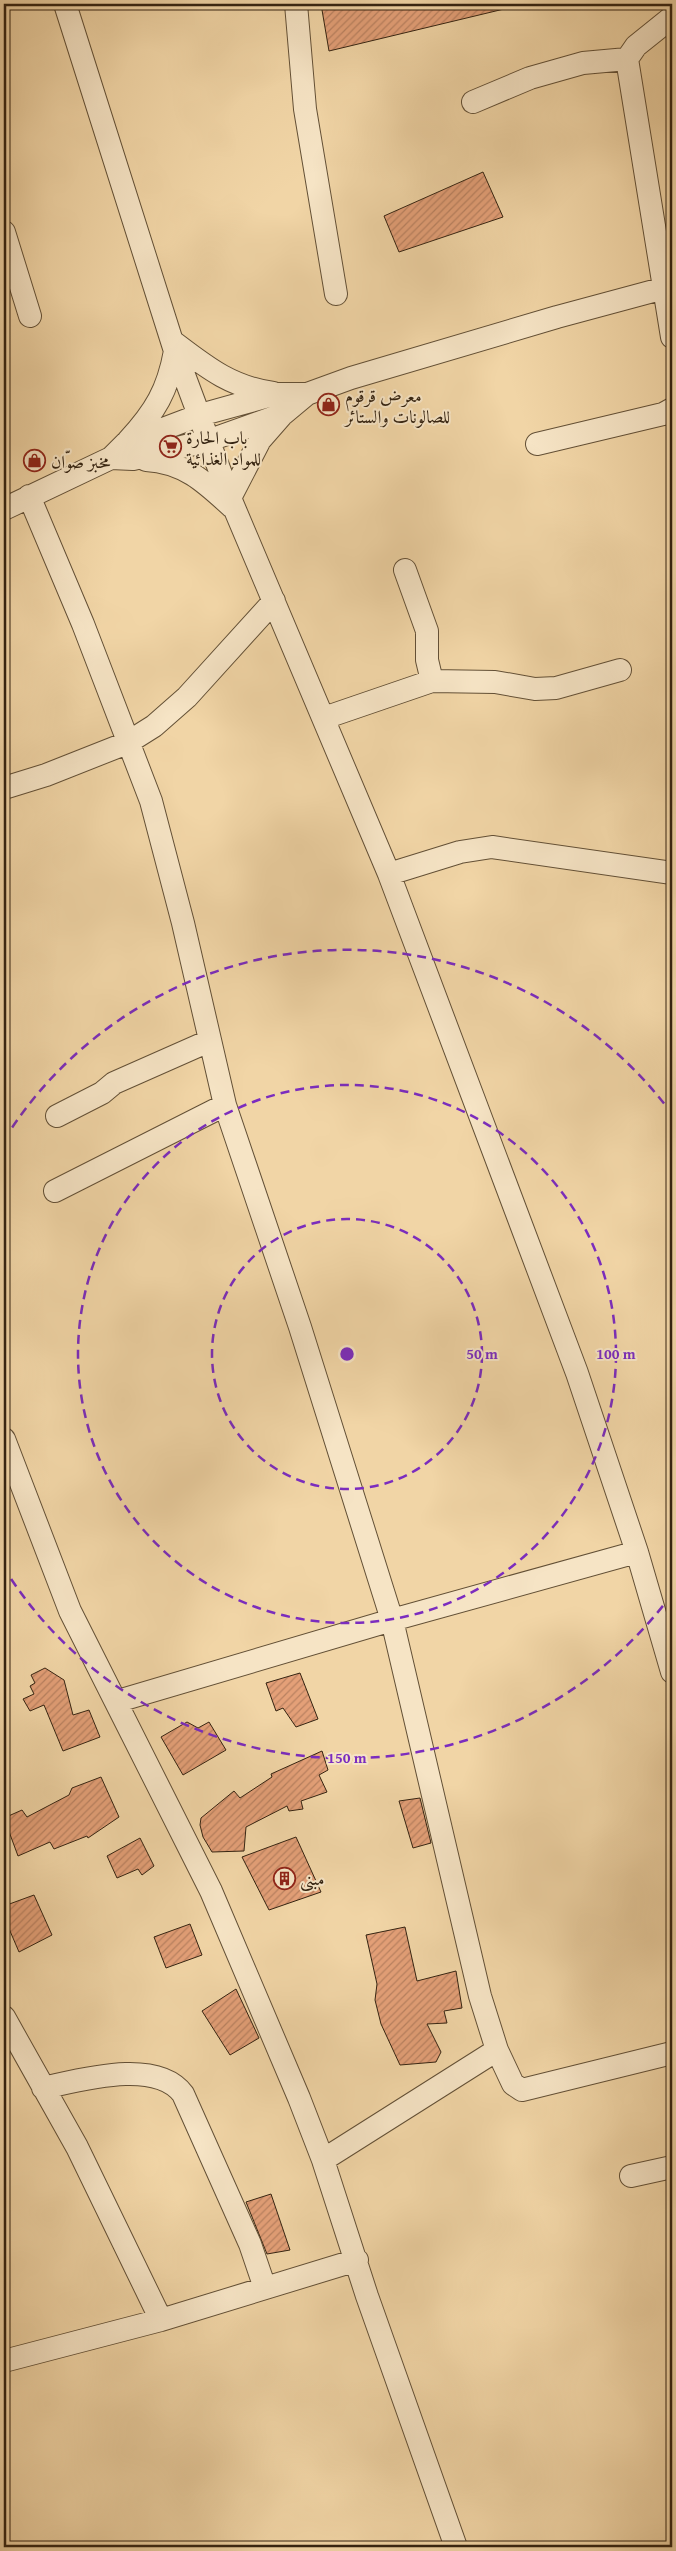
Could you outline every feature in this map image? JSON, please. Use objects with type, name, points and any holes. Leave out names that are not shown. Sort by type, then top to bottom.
[{"type":"street","points":[[65,4],[174,346],[233,504],[389,874],[577,1373],[637,1552],[663,1607],[672,1672]]},
{"type":"street","points":[[296,4],[305,109],[336,294]]},
{"type":"street","points":[[672,17],[636,46],[627,59],[668,287],[672,337]]},
{"type":"street","points":[[473,102],[530,78],[574,65],[627,59]]},
{"type":"street","points":[[4,232],[30,316]]},
{"type":"street","points":[[123,453],[210,440],[280,404],[351,378],[668,287]]},
{"type":"street","points":[[174,346],[229,382],[254,390],[280,404]]},
{"type":"street","points":[[123,453],[156,408],[169,380],[174,346]]},
{"type":"street","points":[[4,509],[200,415],[280,404]]},
{"type":"street","points":[[233,504],[260,440],[280,404]]},
{"type":"street","points":[[537,444],[663,414],[672,409]]},
{"type":"street","points":[[123,453],[160,461],[193,473],[233,504]]},
{"type":"street","points":[[29,496],[83,624],[127,743],[151,801],[183,923],[225,1105],[300,1327],[392,1620],[480,1996],[497,2050],[513,2084],[522,2090],[672,2053]]},
{"type":"street","points":[[405,570],[427,631],[427,660],[432,681]]},
{"type":"street","points":[[4,788],[46,775],[127,743],[154,726],[187,697],[274,601]]},
{"type":"street","points":[[324,718],[432,681],[495,682],[535,689],[556,688],[620,670]]},
{"type":"street","points":[[389,874],[460,852],[492,847],[672,873]]},
{"type":"street","points":[[57,1116],[102,1093],[114,1084],[209,1041]]},
{"type":"street","points":[[55,1191],[225,1105]]},
{"type":"street","points":[[4,1440],[70,1610],[118,1701],[211,1891],[323,2160],[357,2260],[367,2296],[456,2547]]},
{"type":"street","points":[[118,1701],[392,1620],[637,1552]]},
{"type":"street","points":[[4,2016],[90,2173],[161,2320]]},
{"type":"street","points":[[323,2160],[497,2050]]},
{"type":"street","points":[[44,2088],[98,2077],[142,2074],[158,2076],[178,2087],[183,2094],[250,2244],[265,2288]]},
{"type":"street","points":[[631,2176],[672,2167]]},
{"type":"street","points":[[4,2361],[161,2320],[357,2260]]},
{"type":"building","points":[[321,4],[503,4],[504,9],[329,51]]},
{"type":"building","points":[[483,172],[503,217],[399,252],[384,216]]},
{"type":"building","points":[[45,1668],[64,1680],[73,1715],[89,1710],[100,1737],[63,1751],[44,1705],[30,1711],[23,1699],[34,1694],[30,1686],[35,1683],[31,1675]]},
{"type":"building","points":[[300,1673],[318,1719],[296,1727],[283,1708],[276,1711],[266,1683]]},
{"type":"building","points":[[187,1722],[198,1728],[209,1722],[226,1750],[183,1775],[161,1737]]},
{"type":"building","points":[[322,1751],[328,1770],[319,1775],[327,1792],[301,1801],[303,1809],[289,1811],[287,1806],[246,1827],[244,1851],[212,1852],[203,1837],[200,1825],[201,1818],[234,1791],[240,1798],[272,1777],[271,1774]]},
{"type":"building","points":[[101,1777],[119,1817],[88,1838],[87,1836],[54,1849],[50,1842],[18,1856],[4,1818],[22,1810],[27,1817],[69,1795],[72,1788]]},
{"type":"building","points":[[420,1798],[431,1843],[413,1848],[399,1801]]},
{"type":"building","name":"مبنى","points":[[296,1837],[321,1892],[269,1910],[242,1857]]},
{"type":"building","points":[[140,1838],[154,1866],[142,1875],[138,1869],[117,1878],[107,1856]]},
{"type":"building","points":[[34,1895],[52,1935],[19,1952],[4,1917],[4,1906]]},
{"type":"building","points":[[190,1924],[202,1955],[166,1968],[154,1937]]},
{"type":"building","points":[[405,1927],[417,1981],[456,1971],[462,2008],[444,2011],[447,2023],[427,2024],[441,2052],[436,2062],[400,2065],[381,2024],[375,2000],[377,1984],[366,1935]]},
{"type":"building","points":[[236,1989],[259,2038],[230,2055],[202,2011]]},
{"type":"building","points":[[271,2194],[290,2250],[267,2254],[246,2202]]},
{"type":"place","name":"معرض قرقوم للصالونات والستائر","points":[[329,405]]},
{"type":"place","name":"باب الحارة للمواد الغذائية","points":[[170,447]]},
{"type":"place","name":"مخبز صوّان","points":[[35,461]]},
{"type":"place","name":"مبنى","points":[[284,1878]]}]
